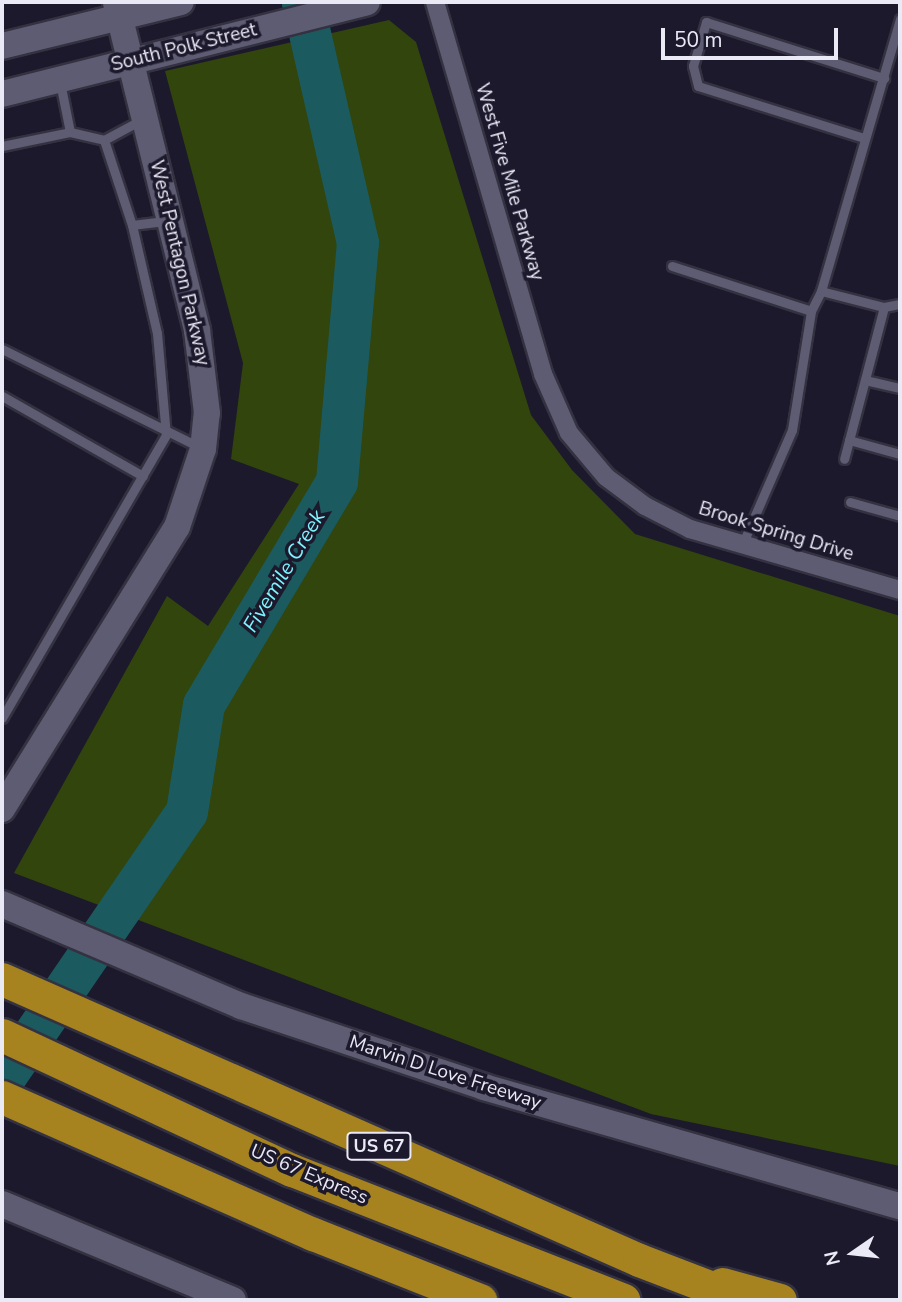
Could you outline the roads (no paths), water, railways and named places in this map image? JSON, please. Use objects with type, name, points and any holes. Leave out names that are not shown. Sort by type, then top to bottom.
[{"type":"highway","name":"US 67","points":[[2,979],[639,1260],[743,1300]]},
{"type":"highway","name":"US 67 Express","points":[[2,1035],[292,1170],[623,1300]]},
{"type":"highway","points":[[2,1097],[480,1300]]},
{"type":"highway","points":[[639,1260],[780,1300]]},
{"type":"main road","points":[[2,46],[118,10],[181,2]]},
{"type":"main road","name":"South Polk Street","points":[[2,94],[367,2]]},
{"type":"main road","name":"West Pentagon Parkway","points":[[2,809],[177,527],[203,449],[205,371],[118,10]]},
{"type":"main road","name":"Marvin D Love Freeway","points":[[4,905],[154,972],[484,1087],[900,1206]]},
{"type":"main road","points":[[2,1204],[191,1287],[233,1300]]},
{"type":"street","name":"West Five Mile Parkway","points":[[435,2],[543,374]]},
{"type":"street","name":"Brook Spring Drive","points":[[543,374],[569,433],[606,477],[656,512],[741,546],[900,590]]},
{"type":"lane","points":[[741,546],[792,430],[811,311],[821,291],[900,19]]},
{"type":"lane","points":[[864,138],[698,86],[693,66],[706,22],[884,78]]},
{"type":"lane","points":[[60,80],[70,132]]},
{"type":"lane","points":[[2,146],[70,132],[104,140],[145,118]]},
{"type":"lane","points":[[2,718],[166,435],[157,333],[132,225],[104,140]]},
{"type":"lane","points":[[132,225],[169,220]]},
{"type":"lane","points":[[672,265],[811,311]]},
{"type":"lane","points":[[821,291],[884,307],[900,304]]},
{"type":"lane","points":[[844,459],[884,307]]},
{"type":"lane","points":[[2,349],[166,435],[203,449]]},
{"type":"lane","points":[[865,380],[900,388]]},
{"type":"lane","points":[[2,396],[142,476]]},
{"type":"lane","points":[[849,440],[900,454]]},
{"type":"lane","points":[[850,502],[900,516]]},
{"type":"waterway","name":"Fivemile Creek","points":[[2,1082],[187,812],[204,705],[337,482],[358,243],[303,2]]}]
